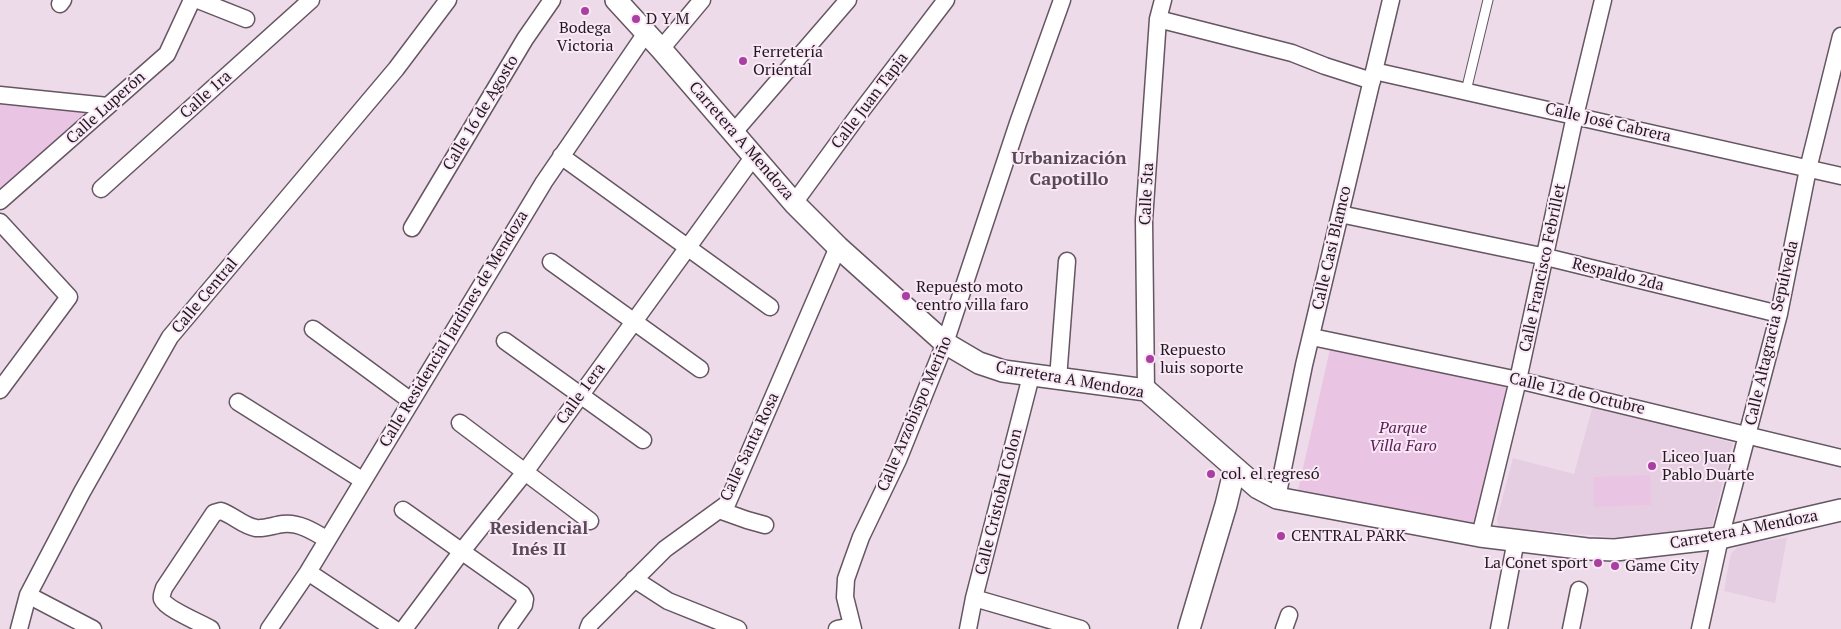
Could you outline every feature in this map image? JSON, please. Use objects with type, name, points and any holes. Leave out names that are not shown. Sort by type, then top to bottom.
[{"type":"street","name":"Calle Luperón","points":[[0,201],[166,54],[192,0]]},
{"type":"street","points":[[198,0],[246,19]]},
{"type":"street","name":"Calle 1ra","points":[[101,189],[311,0]]},
{"type":"street","name":"Calle Central","points":[[19,629],[28,595],[82,492],[170,337],[396,68],[448,0]]},
{"type":"street","name":"Calle 16 de Agosto","points":[[412,228],[526,39],[552,0]]},
{"type":"street","points":[[661,49],[702,0]]},
{"type":"street","points":[[734,132],[848,0]]},
{"type":"street","name":"Calle Juan Tapia","points":[[794,203],[946,0]]},
{"type":"street","name":"Calle Arzobispo Meriño","points":[[848,628],[845,597],[846,579],[861,537],[898,460],[946,344],[1018,123],[1062,0]]},
{"type":"street","name":"Calle 5ta","points":[[1146,390],[1144,220],[1158,19],[1163,0]]},
{"type":"street","name":"Calle Casi Blamco","points":[[1277,498],[1304,365],[1391,0]]},
{"type":"street","name":"Calle Francisco Febrillet","points":[[1480,536],[1518,380],[1575,116],[1603,0]]},
{"type":"street","name":"Carretera A Mendoza","points":[[626,4],[646,33],[794,203],[838,247],[946,344],[979,363],[1003,371],[1146,390],[1258,488],[1277,498],[1480,536],[1615,550],[1720,538],[1841,510]]},
{"type":"street","name":"Calle José Cabrera","points":[[1158,19],[1373,76],[1466,92],[1841,176]]},
{"type":"street","name":"Calle Residencial Jardines de Mendoza","points":[[269,629],[308,572],[326,539],[561,156],[646,33]]},
{"type":"street","name":"Calle Altagracia Sepúlveda","points":[[1700,629],[1720,538],[1779,314],[1808,169],[1841,36]]},
{"type":"street","points":[[0,95],[108,106]]},
{"type":"street","points":[[561,156],[770,307]]},
{"type":"street","name":"Calle 1era","points":[[404,629],[524,472],[754,156]]},
{"type":"street","name":"Respaldo 2da","points":[[1340,214],[1546,257],[1779,314]]},
{"type":"street","points":[[0,390],[69,297],[3,233]]},
{"type":"street","name":"Calle Santa Rosa","points":[[588,629],[590,624],[665,549],[727,504],[838,247]]},
{"type":"street","points":[[1058,379],[1067,261]]},
{"type":"street","points":[[551,262],[700,369]]},
{"type":"street","points":[[313,329],[410,401]]},
{"type":"street","name":"Calle 12 de Octubre","points":[[1312,337],[1518,380],[1841,458]]},
{"type":"street","points":[[505,342],[643,440]]},
{"type":"street","name":"Calle Cristobal Colon","points":[[968,629],[974,598],[1031,376]]},
{"type":"street","points":[[238,402],[362,480]]},
{"type":"street","points":[[460,423],[590,521]]},
{"type":"street","points":[[1189,629],[1235,468]]},
{"type":"street","points":[[403,510],[522,594],[525,599],[524,605],[507,629]]},
{"type":"street","points":[[719,510],[765,525]]},
{"type":"street","points":[[211,629],[170,607],[163,602],[161,595],[214,514],[221,511],[229,513],[255,528],[294,524],[311,530],[326,539]]},
{"type":"street","points":[[1499,629],[1516,540]]},
{"type":"street","points":[[308,572],[394,629]]},
{"type":"street","points":[[634,579],[707,623],[738,629]]},
{"type":"street","points":[[1571,629],[1579,590]]},
{"type":"street","points":[[28,595],[93,629]]},
{"type":"street","points":[[974,598],[1080,629]]},
{"type":"lane","points":[[1466,92],[1488,0]]},
{"type":"shaded area","name":"Liceo Juan Pablo Duarte","points":[[1593,405],[1733,443],[1712,526],[1622,538],[1498,526],[1497,519],[1513,458],[1574,474]]},
{"type":"shaded area","points":[[1787,538],[1775,603],[1724,591],[1732,552],[1738,547],[1749,543]]},
{"type":"green space","points":[[0,102],[87,113],[0,192]]},
{"type":"green space","name":"Parque Villa Faro","points":[[1331,345],[1507,385],[1475,530],[1298,490]]},
{"type":"green space","points":[[1650,475],[1651,505],[1594,507],[1593,477]]},
{"type":"place","name":"Bodega Victoria","points":[[585,11]]},
{"type":"place","name":"D Y M","points":[[636,19]]},
{"type":"place","name":"Ferretería Oriental","points":[[743,61]]},
{"type":"place","name":"Repuesto moto centro villa faro","points":[[906,296]]},
{"type":"place","name":"Repuesto luis soporte","points":[[1150,359]]},
{"type":"place","name":"Liceo Juan Pablo Duarte","points":[[1652,466]]},
{"type":"place","name":"col. el regresó","points":[[1211,474]]},
{"type":"place","name":"CENTRAL PARK","points":[[1281,536]]},
{"type":"place","name":"La Conet sport","points":[[1598,563]]},
{"type":"place","name":"Game City","points":[[1615,566]]},
{"type":"district","name":"Urbanización Capotillo","points":[[1069,169]]},
{"type":"district","name":"Residencial Inés II","points":[[539,539]]}]
